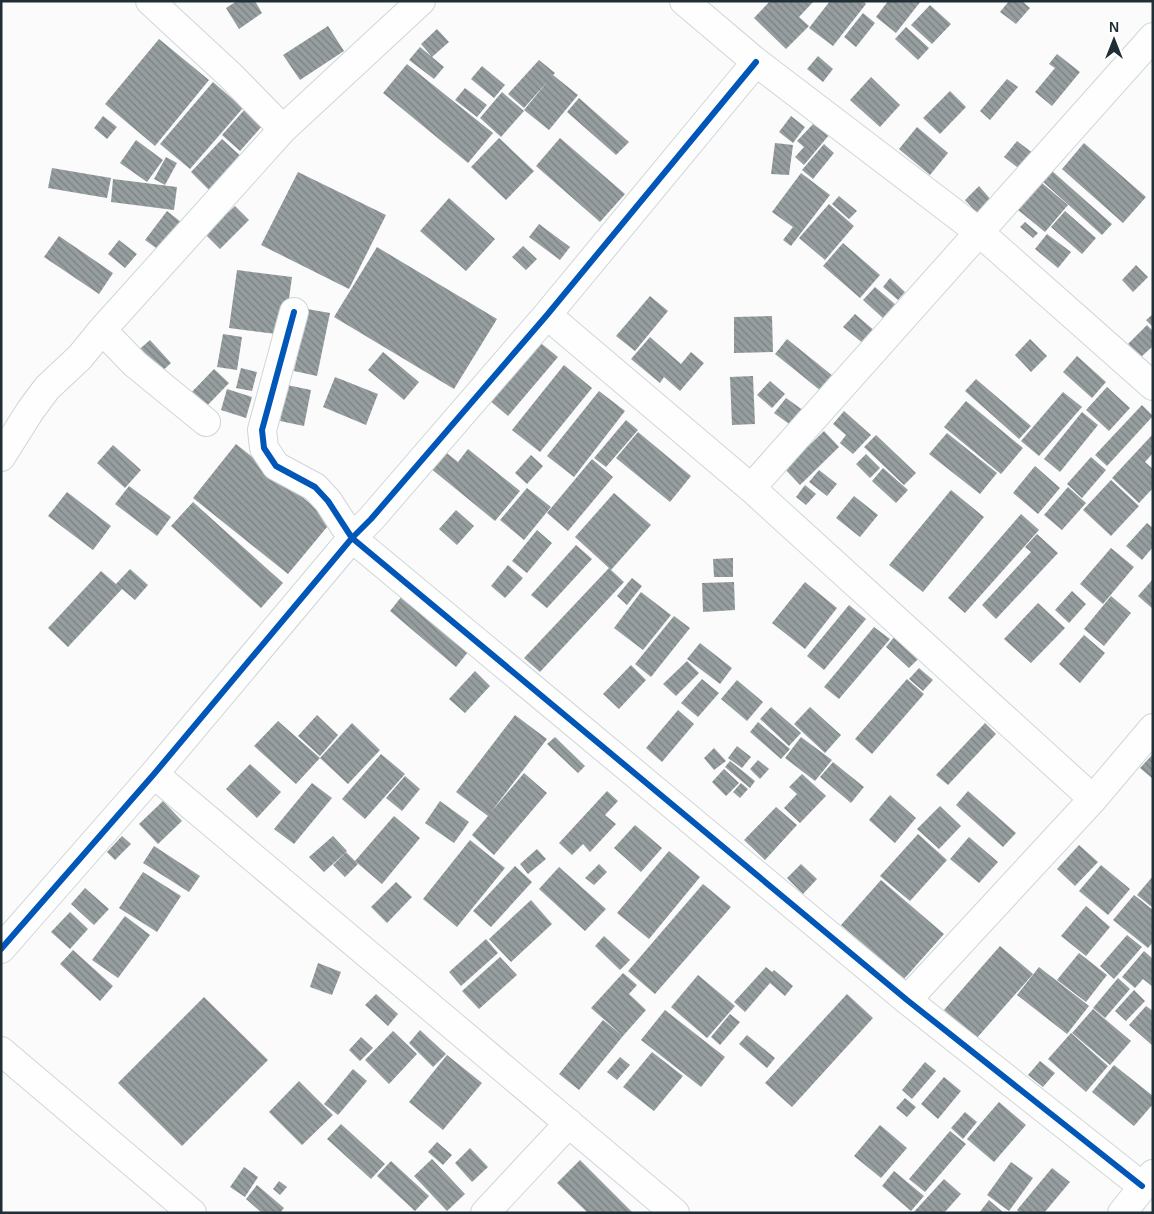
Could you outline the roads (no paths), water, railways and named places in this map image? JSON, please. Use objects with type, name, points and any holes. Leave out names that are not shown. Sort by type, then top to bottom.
[{"type":"street","points":[[150,1],[230,75],[283,129]]},
{"type":"street","points":[[1,457],[30,410],[47,388],[80,357],[102,330],[283,129],[421,1]]},
{"type":"street","points":[[684,1],[756,62],[980,232],[1153,386]]},
{"type":"street","points":[[751,488],[1153,37]]},
{"type":"street","points":[[1,949],[154,774],[352,538],[371,519],[547,315],[756,62]]},
{"type":"street","points":[[294,312],[262,430],[264,448],[276,466],[315,487],[328,501],[352,538],[907,1000],[1148,1180],[1122,1213]]},
{"type":"street","points":[[547,315],[751,488],[1093,799]]},
{"type":"street","points":[[102,330],[136,364],[206,422]]},
{"type":"street","points":[[907,1000],[1093,799],[1153,728]]},
{"type":"street","points":[[154,774],[675,1213]]},
{"type":"street","points":[[1,1050],[181,1209]]},
{"type":"street","points":[[485,1213],[569,1123]]}]
